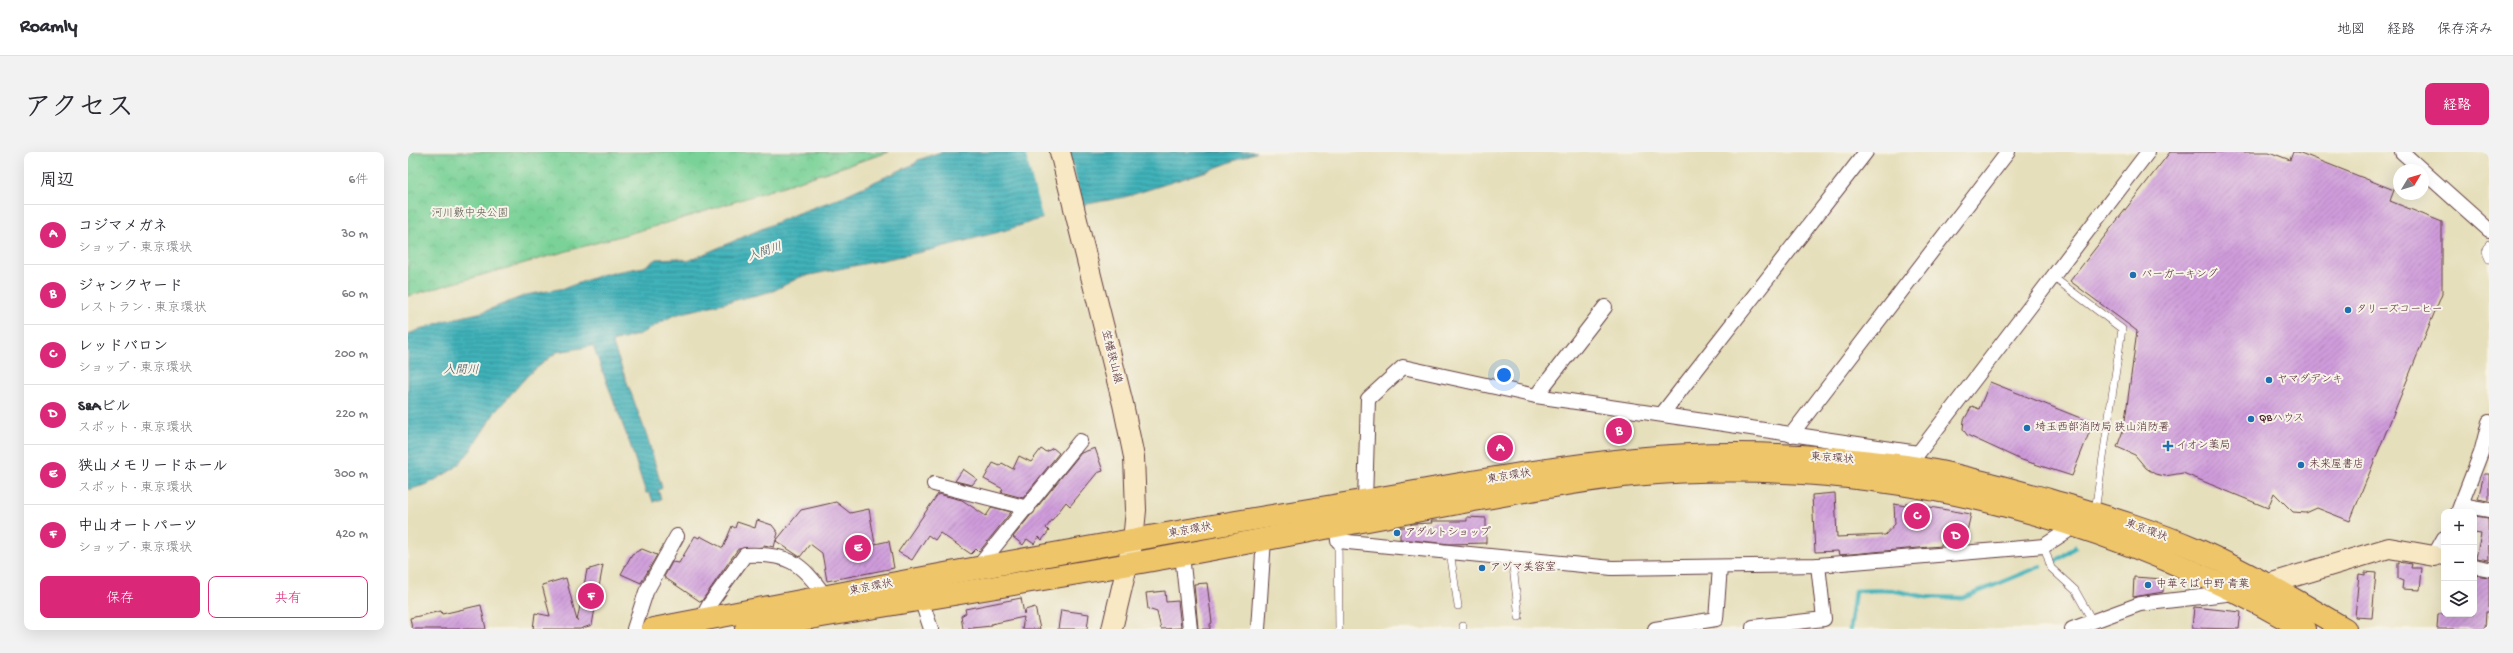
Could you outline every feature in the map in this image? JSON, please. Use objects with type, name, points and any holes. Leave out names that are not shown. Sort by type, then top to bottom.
[{"type":"highway","name":"東京環状","points":[[746,629],[917,589],[978,567],[1587,464],[1690,455],[1913,460],[1967,478],[2094,513],[2198,550],[2266,584],[2345,629]]},
{"type":"highway","name":"東京環状","points":[[653,629],[825,596],[917,589],[1126,566],[1264,539],[1338,533],[1589,480],[1690,472],[1752,472],[1855,477],[1902,482],[1961,494],[2075,526],[2191,571],[2238,593],[2304,629]]},
{"type":"main road","name":"笠幡狭山線","points":[[1060,152],[1130,432],[1136,481],[1133,541],[1112,629]]},
{"type":"main road","points":[[2238,593],[2389,548],[2439,557]]},
{"type":"street","points":[[1662,414],[1866,152]]},
{"type":"street","points":[[1791,435],[2008,152]]},
{"type":"street","points":[[1365,501],[1368,399],[1404,367],[1536,396],[1662,414],[1791,435],[1913,460],[2148,152]]},
{"type":"street","points":[[2402,152],[2415,164]]},
{"type":"street","points":[[2429,176],[2489,230]]},
{"type":"street","points":[[1536,396],[1605,307]]},
{"type":"street","points":[[2460,509],[2485,454],[2489,422]]},
{"type":"street","points":[[978,567],[1028,508],[1080,441]]},
{"type":"street","points":[[934,484],[1028,508]]},
{"type":"street","points":[[2477,510],[2489,510]]},
{"type":"street","points":[[1338,533],[1450,551],[1612,568],[1720,567],[1818,565],[2044,546],[2075,526]]},
{"type":"street","points":[[634,629],[646,592],[678,536]]},
{"type":"street","points":[[1258,629],[1264,539]]},
{"type":"street","points":[[2439,557],[2442,545]]},
{"type":"street","points":[[701,620],[709,605],[746,555],[764,554],[785,558],[798,564],[809,574],[825,596]]},
{"type":"street","points":[[1182,555],[1190,629]]},
{"type":"street","points":[[1753,629],[1753,627],[1824,619],[1818,565]]},
{"type":"street","points":[[1655,629],[1716,619],[1720,567]]},
{"type":"street","points":[[2477,567],[2489,569]]},
{"type":"street","points":[[917,589],[931,629]]},
{"type":"street","points":[[2072,629],[2140,604],[2238,593]]},
{"type":"lane","points":[[2489,244],[2486,252],[2489,259]]},
{"type":"lane","points":[[2053,277],[2122,329],[2094,513]]},
{"type":"lane","points":[[1338,533],[1339,629]]},
{"type":"lane","points":[[2044,546],[2051,568],[2075,590],[2093,622]]},
{"type":"lane","points":[[1450,551],[1458,606]]},
{"type":"lane","points":[[1512,558],[1518,617]]},
{"type":"green space","name":"河川敷中央公園","points":[[408,152],[889,152],[684,218],[408,296]]},
{"type":"water","name":"入間川","points":[[941,152],[1257,152],[1207,171],[1125,197],[1087,204],[1003,231],[926,251],[800,277],[773,291],[674,315],[638,335],[612,342],[647,436],[662,488],[658,490],[661,499],[653,502],[650,493],[646,493],[630,444],[593,346],[557,352],[528,375],[495,412],[470,451],[455,468],[428,484],[408,490],[408,334],[444,321],[483,312],[526,295],[565,288],[604,274],[644,267],[657,259],[679,258],[688,261],[798,213],[832,201],[914,164],[918,160]]},
{"type":"pier","points":[[1025,152],[1069,152],[1083,207],[1043,220]]},
{"type":"building","name":"ヤマダデンキ","points":[[2170,152],[2269,152],[2290,160],[2293,152],[2298,152],[2393,190],[2390,201],[2442,222],[2442,294],[2350,521],[2317,508],[2306,513],[2293,512],[2274,493],[2268,508],[2183,473],[2165,476],[2155,474],[2146,468],[2135,455],[2117,447],[2124,428],[2137,331],[2070,281]]},
{"type":"building","name":"埼玉西部消防局 狭山消防署","points":[[1990,382],[2093,423],[2072,476],[2019,459],[1967,435],[1963,429],[1964,420],[1972,406],[1979,409]]},
{"type":"building","points":[[1053,448],[1059,453],[1023,498],[1001,492],[1003,489],[984,479],[993,463],[1000,466],[1002,463],[1013,469],[1019,456],[1031,462],[1041,449],[1046,452]]},
{"type":"building","points":[[1095,448],[1103,471],[1097,473],[1070,506],[1066,502],[1046,528],[1049,531],[1042,540],[1039,537],[1034,544],[1027,539],[1023,545],[1013,537],[1081,453]]},
{"type":"building","points":[[963,469],[977,479],[972,485],[955,481]]},
{"type":"building","points":[[2484,474],[2489,474],[2489,501],[2478,499]]},
{"type":"building","points":[[1835,493],[1837,537],[1885,535],[1895,524],[1894,504],[1906,506],[1906,503],[1971,514],[1964,544],[1941,544],[1941,546],[1839,555],[1838,551],[1815,552],[1812,495]]},
{"type":"building","points":[[938,494],[962,500],[986,516],[992,507],[1011,512],[979,552],[976,549],[971,554],[940,533],[935,540],[928,535],[912,560],[898,552]]},
{"type":"building","points":[[836,502],[850,513],[869,509],[875,544],[889,541],[894,568],[827,581],[822,553],[810,544],[800,557],[776,541],[801,510]]},
{"type":"building","points":[[2477,516],[2488,518],[2489,560],[2477,558],[2481,534],[2477,533]]},
{"type":"building","points":[[1467,517],[1486,518],[1486,543],[1450,544],[1400,539],[1400,527],[1411,527],[1411,524],[1432,523],[1431,521],[1467,521]]},
{"type":"building","points":[[757,520],[772,525],[778,533],[774,547],[764,545],[764,547],[738,549],[701,602],[664,577],[672,562],[679,563],[695,536],[699,538],[700,536],[723,548],[732,526],[735,528],[737,522],[755,528]]},
{"type":"building","points":[[642,549],[657,555],[641,583],[621,574],[632,554]]},
{"type":"building","points":[[2398,562],[2412,564],[2411,568],[2422,568],[2420,590],[2402,589],[2403,581],[2398,579]]},
{"type":"building","points":[[603,565],[592,625],[580,629],[533,629],[535,613],[550,616],[542,585],[566,578],[577,621],[587,570]]},
{"type":"building","points":[[2365,572],[2376,573],[2372,618],[2355,617],[2359,574],[2365,575]]},
{"type":"building","points":[[2477,575],[2489,577],[2489,612],[2486,612],[2485,629],[2437,629],[2438,614],[2441,614],[2441,617],[2477,617]]},
{"type":"building","name":"中華そば 中野 青葉","points":[[2134,577],[2163,579],[2163,592],[2133,597]]},
{"type":"building","points":[[1207,583],[1212,623],[1210,624],[1210,629],[1198,629],[1194,584]]},
{"type":"building","points":[[1165,591],[1166,602],[1178,601],[1181,628],[1161,629],[1157,612],[1148,609],[1146,593]]},
{"type":"building","points":[[1021,598],[1024,614],[1025,610],[1035,607],[1040,629],[1022,629],[1024,617],[991,624],[991,626],[963,629],[961,616],[966,613],[965,609]]},
{"type":"building","points":[[481,605],[486,629],[412,629],[410,618],[441,611],[442,614]]},
{"type":"building","points":[[2194,607],[2241,612],[2239,629],[2192,628]]},
{"type":"building","points":[[1061,610],[1089,614],[1087,629],[1058,629]]},
{"type":"waterway","points":[[2055,562],[2075,547]]},
{"type":"waterway","points":[[1850,629],[1855,591],[1891,590],[1926,597],[1963,598],[2041,566]]},
{"type":"place","name":"バーガーキング","points":[[2133,275]]},
{"type":"place","name":"タリーズコーヒー","points":[[2348,310]]},
{"type":"place","name":"ヤマダデンキ","points":[[2269,380]]},
{"type":"place","name":"QBハウス","points":[[2251,419]]},
{"type":"place","name":"埼玉西部消防局 狭山消防署","points":[[2027,428]]},
{"type":"place","name":"ジャンクヤード","points":[[1619,431]]},
{"type":"place","name":"イオン薬局","points":[[2168,446]]},
{"type":"place","name":"コジマメガネ","points":[[1500,448]]},
{"type":"place","name":"未来屋書店","points":[[2301,465]]},
{"type":"place","name":"レッドバロン","points":[[1917,516]]},
{"type":"place","name":"アダルトショップ","points":[[1397,533]]},
{"type":"place","name":"S&Aビル","points":[[1956,536]]},
{"type":"place","name":"狭山メモリードホール","points":[[858,548]]},
{"type":"place","name":"アヅマ美容室","points":[[1482,568]]},
{"type":"place","name":"中華そば 中野 青葉","points":[[2148,585]]},
{"type":"place","name":"中山オートパーツ","points":[[591,596]]}]
